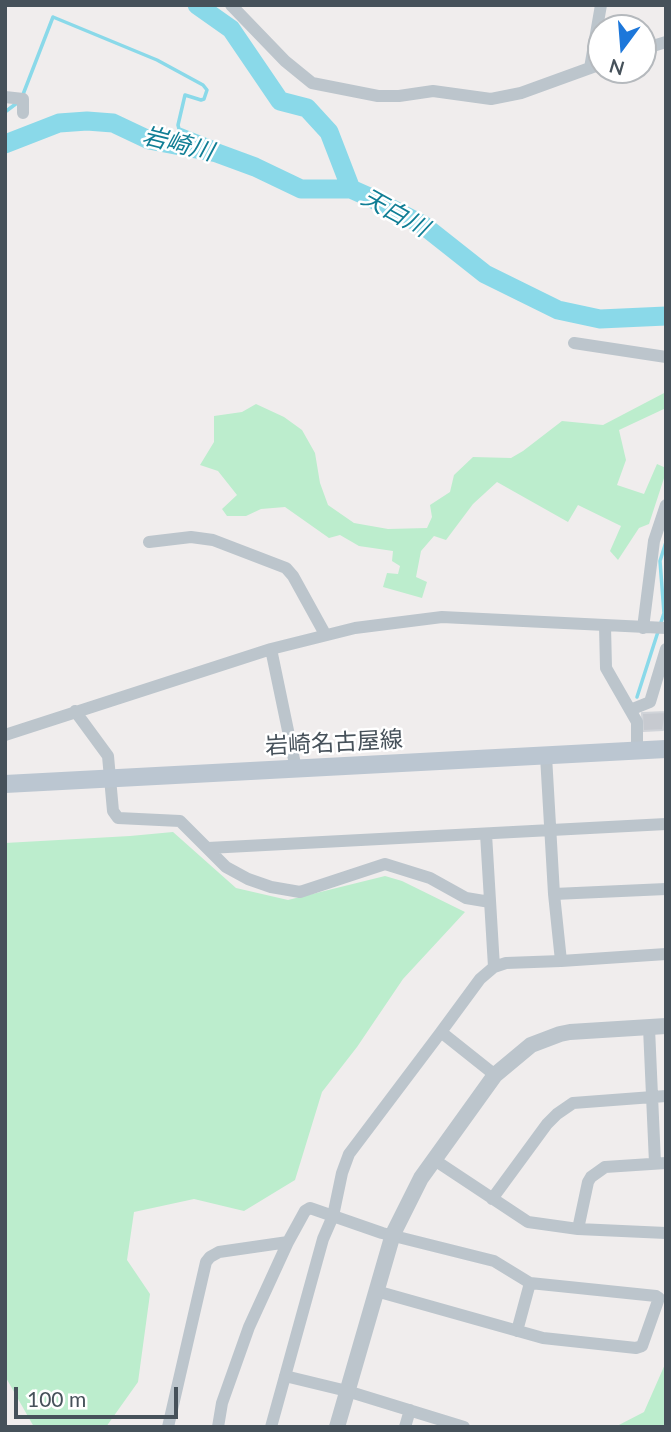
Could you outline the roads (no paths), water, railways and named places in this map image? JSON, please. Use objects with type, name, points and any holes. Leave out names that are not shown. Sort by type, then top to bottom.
[{"type":"main road","name":"岩崎名古屋線","points":[[5,784],[666,749]]},
{"type":"street","points":[[235,7],[285,61],[312,83],[378,96],[399,96],[433,90],[491,99],[521,93],[587,69]]},
{"type":"street","points":[[5,97],[23,99],[23,113]]},
{"type":"street","points":[[573,343],[666,357]]},
{"type":"street","points":[[5,735],[271,649],[355,628],[442,617],[657,628],[654,541],[666,505]]},
{"type":"street","points":[[149,542],[191,537],[214,540],[286,569],[293,576],[325,634]]},
{"type":"street","points":[[605,626],[606,668],[637,722],[637,751]]},
{"type":"street","points":[[271,649],[296,769]]},
{"type":"street","points":[[630,710],[650,702],[666,649]]},
{"type":"street","points":[[75,711],[106,752],[113,811],[118,818],[177,820],[226,867],[248,879],[300,892],[385,864],[430,878],[466,898],[490,902]]},
{"type":"street","points":[[546,756],[561,961]]},
{"type":"street","points":[[208,848],[666,824]]},
{"type":"street","points":[[486,834],[494,967]]},
{"type":"street","points":[[554,894],[666,889]]},
{"type":"street","points":[[271,1427],[349,1154],[480,979],[494,967],[506,963],[666,954]]},
{"type":"street","points":[[337,1427],[393,1234],[433,1159],[495,1075],[531,1045],[560,1034],[658,1027],[661,1163],[609,1165],[591,1177],[584,1195],[578,1229]]},
{"type":"street","points":[[441,1032],[495,1075]]},
{"type":"street","points":[[492,1199],[547,1124],[566,1107],[589,1100],[659,1096]]},
{"type":"street","points":[[433,1159],[528,1222],[578,1229],[666,1233]]},
{"type":"street","points":[[218,1427],[222,1403],[249,1327],[288,1242],[305,1211],[310,1208],[382,1233],[494,1261],[530,1283],[659,1298],[642,1346],[636,1348],[542,1338],[376,1291]]},
{"type":"street","points":[[168,1427],[206,1262],[214,1253],[288,1242]]},
{"type":"street","points":[[517,1331],[530,1283]]},
{"type":"street","points":[[285,1376],[347,1391],[464,1427]]},
{"type":"street","points":[[405,1427],[410,1410]]},
{"type":"waterway","name":"天白川","points":[[197,5],[231,29],[280,101],[307,108],[329,132],[351,189]]},
{"type":"waterway","points":[[22,97],[53,17],[157,60],[203,85],[207,90],[204,99],[185,95],[178,125],[179,129],[217,144],[217,153]]},
{"type":"waterway","points":[[5,112],[17,103]]},
{"type":"waterway","name":"岩崎川","points":[[5,144],[59,123],[113,123],[149,140],[217,153],[255,167],[301,189],[351,189],[423,225],[485,274],[558,310],[600,319],[666,316]]},
{"type":"waterway","points":[[637,697],[664,613],[660,561],[666,542]]}]
